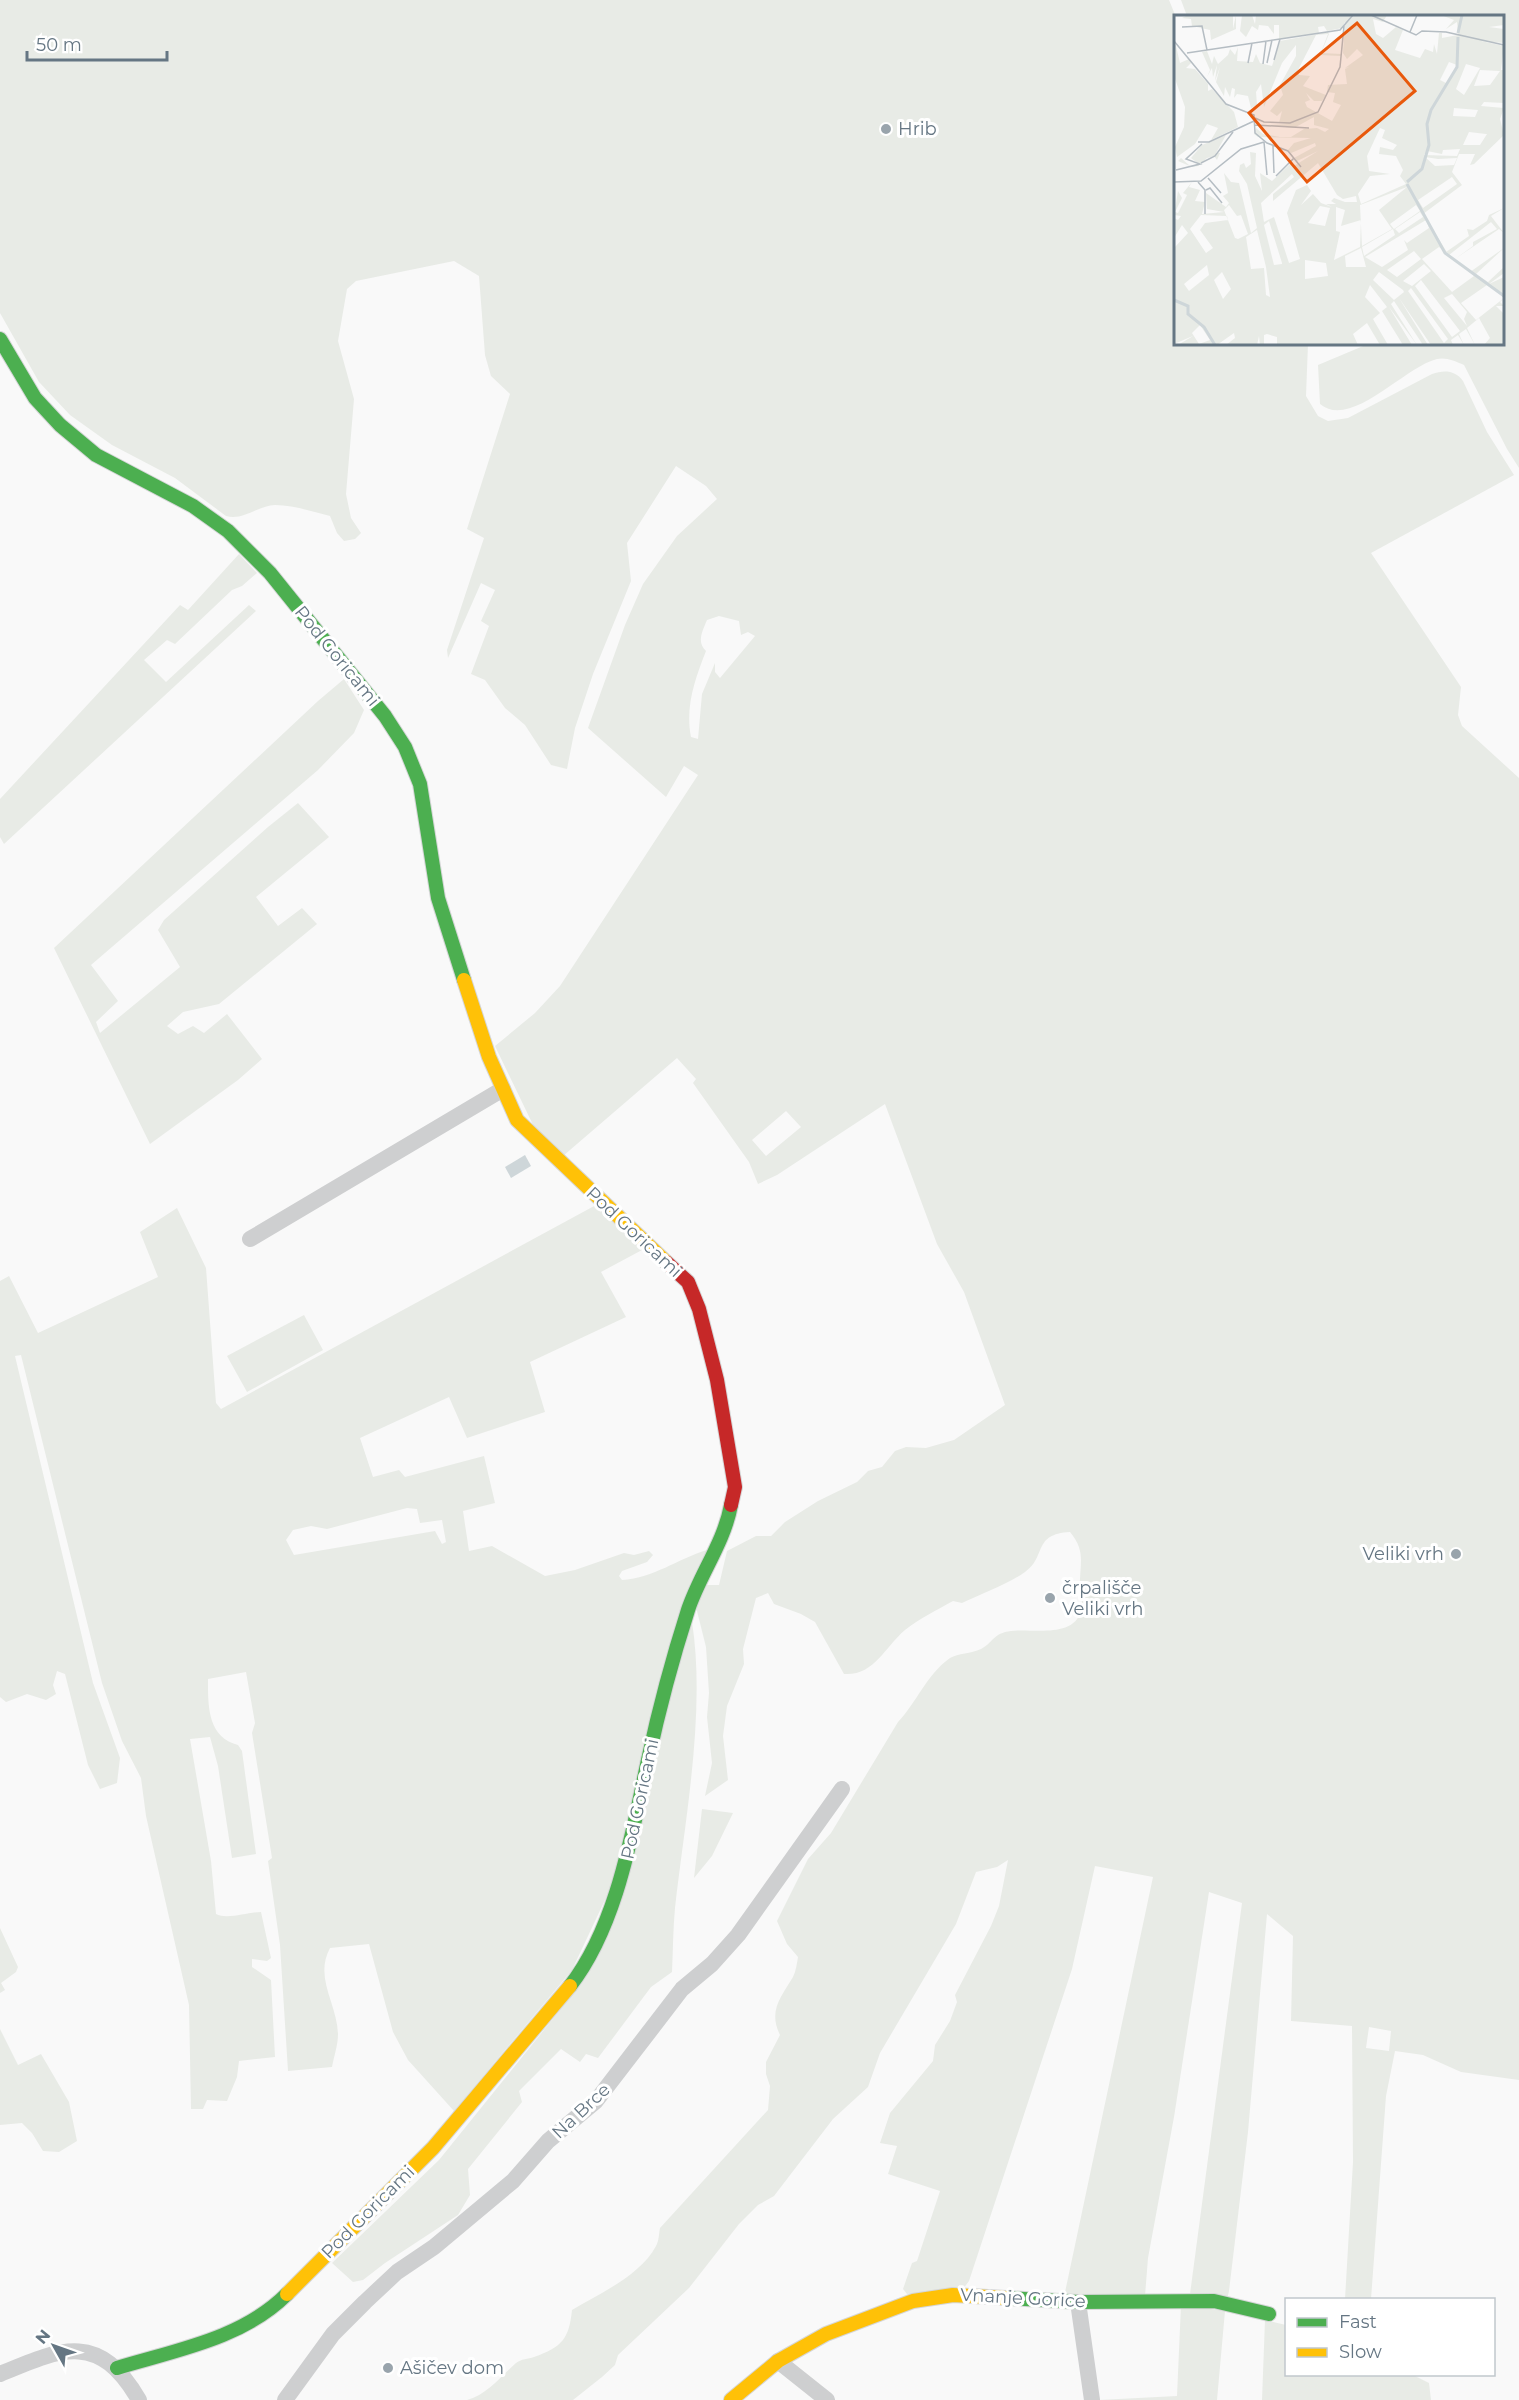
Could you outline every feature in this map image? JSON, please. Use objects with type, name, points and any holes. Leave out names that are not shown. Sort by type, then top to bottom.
[{"type":"street","name":"Pod Goricami","points":[[0,339],[35,398],[60,425],[96,455],[193,506],[228,531],[270,573],[385,716],[405,747],[420,784],[438,898],[489,1057],[503,1089],[517,1120],[688,1282],[699,1309],[717,1380],[735,1487],[730,1513],[721,1540],[689,1607],[662,1697],[621,1883],[593,1946],[573,1982],[433,2148],[273,2309],[257,2320],[202,2342],[117,2368]]},
{"type":"street","points":[[250,1239],[503,1089]]},
{"type":"street","name":"Na Brce","points":[[285,2400],[333,2334],[396,2272],[434,2247],[513,2181],[548,2141],[596,2102],[681,1989],[712,1964],[738,1935],[842,1789]]},
{"type":"street","name":"Vnanje Gorice","points":[[731,2400],[778,2361],[826,2334],[913,2301],[971,2294],[1078,2302],[1214,2301],[1269,2314]]},
{"type":"street","points":[[1078,2302],[1092,2400]]},
{"type":"street","points":[[0,2374],[44,2355],[71,2350],[97,2355],[117,2368],[139,2400]]},
{"type":"street","points":[[778,2361],[827,2400]]},
{"type":"shaded area","points":[[0,0],[1169,0],[1175,15],[1174,345],[1308,345],[1306,396],[1318,416],[1328,421],[1348,418],[1432,374],[1449,372],[1463,381],[1487,432],[1514,475],[1371,553],[1461,687],[1458,715],[1462,726],[1519,778],[1519,2080],[1461,2072],[1423,2055],[1395,2051],[1386,2096],[1371,2298],[1345,2298],[1353,2162],[1352,2026],[1291,2021],[1293,1936],[1267,1914],[1248,2132],[1229,2291],[1227,2300],[1190,2294],[1242,1903],[1209,1892],[1174,2117],[1148,2258],[1145,2296],[1064,2297],[1153,1877],[1095,1866],[1072,1969],[969,2281],[963,2289],[907,2294],[903,2289],[912,2263],[917,2261],[940,2191],[888,2174],[897,2146],[880,2143],[890,2113],[933,2061],[935,2045],[950,2021],[957,2002],[955,1995],[999,1906],[1008,1860],[997,1867],[976,1872],[956,1924],[880,2053],[868,2087],[833,2119],[774,2196],[758,2205],[739,2224],[689,2288],[618,2355],[615,2365],[573,2400],[467,2400],[488,2389],[518,2362],[544,2353],[558,2345],[569,2328],[572,2310],[618,2283],[640,2266],[656,2246],[660,2228],[768,2110],[770,2086],[766,2074],[766,2062],[780,2035],[775,2019],[776,2011],[780,1998],[794,1975],[798,1957],[787,1944],[777,1921],[808,1859],[831,1833],[898,1722],[928,1680],[942,1665],[953,1656],[981,1649],[1005,1632],[1061,1629],[1077,1620],[1082,1603],[1080,1549],[1070,1532],[1050,1537],[1032,1566],[1025,1572],[1003,1585],[962,1603],[953,1601],[923,1618],[905,1630],[871,1666],[854,1673],[844,1674],[815,1622],[774,1604],[768,1593],[756,1598],[743,1649],[744,1664],[727,1706],[723,1736],[728,1780],[705,1796],[712,1763],[707,1717],[709,1693],[706,1647],[696,1607],[707,1585],[719,1585],[727,1551],[756,1536],[771,1536],[785,1522],[818,1501],[857,1482],[868,1471],[882,1467],[895,1451],[906,1447],[926,1448],[954,1440],[1005,1405],[964,1292],[937,1244],[885,1104],[777,1175],[758,1184],[749,1162],[693,1083],[696,1079],[677,1058],[563,1156],[535,1129],[495,1046],[535,1013],[560,986],[698,775],[684,766],[666,797],[588,728],[625,625],[643,584],[677,536],[717,499],[706,486],[676,466],[627,543],[631,581],[593,674],[575,728],[567,769],[551,765],[525,725],[505,708],[485,680],[471,674],[489,626],[481,621],[495,590],[481,583],[448,658],[447,650],[484,538],[467,529],[510,394],[491,376],[485,355],[479,276],[454,261],[356,281],[347,289],[338,341],[354,399],[346,494],[351,518],[361,533],[355,539],[344,541],[337,533],[330,516],[296,507],[275,505],[238,517],[226,516],[175,478],[112,445],[70,415],[39,382],[0,313]],"holes":[[[719,616],[739,621],[741,635],[748,632],[755,636],[720,678],[715,672],[715,663],[702,694],[698,739],[691,737],[690,704],[706,651],[701,644],[701,636],[707,620]],[[786,1111],[801,1127],[766,1156],[752,1140]],[[1369,2027],[1391,2031],[1389,2051],[1366,2048]]]},
{"type":"shaded area","points":[[1181,0],[1519,0],[1519,468],[1464,365],[1447,359],[1437,359],[1424,364],[1362,403],[1347,409],[1333,410],[1320,404],[1318,365],[1366,345],[1504,345],[1504,15],[1187,15]]},
{"type":"shaded area","points":[[239,554],[257,573],[242,586],[232,590],[175,644],[167,640],[144,660],[166,682],[249,605],[256,611],[4,844],[0,837],[0,799],[180,605],[188,610]]},
{"type":"shaded area","points":[[344,679],[364,710],[354,733],[318,770],[91,965],[118,1001],[96,1022],[100,1033],[180,967],[158,930],[164,920],[268,827],[298,803],[329,837],[256,897],[278,926],[302,908],[317,924],[219,1004],[183,1012],[167,1026],[178,1034],[193,1026],[204,1033],[227,1014],[262,1059],[238,1080],[150,1144],[54,948]]},
{"type":"shaded area","points":[[525,1155],[531,1166],[511,1178],[505,1167]]},
{"type":"shaded area","points":[[596,1205],[642,1250],[601,1272],[626,1317],[530,1362],[545,1412],[467,1438],[449,1397],[360,1438],[373,1477],[399,1470],[405,1477],[484,1456],[495,1503],[463,1511],[469,1551],[492,1546],[545,1576],[575,1570],[624,1553],[634,1555],[649,1551],[653,1555],[647,1562],[622,1571],[619,1576],[622,1580],[634,1579],[707,1550],[612,1885],[572,1970],[454,2111],[408,2060],[393,2032],[369,1944],[330,1948],[326,1959],[325,1980],[338,2034],[332,2067],[288,2071],[280,1945],[268,1861],[272,1858],[252,1733],[255,1723],[246,1672],[208,1679],[208,1699],[211,1719],[220,1735],[238,1745],[242,1751],[256,1854],[232,1858],[218,1766],[210,1737],[190,1739],[211,1861],[216,1914],[232,1916],[261,1912],[271,1958],[267,1961],[252,1959],[252,1967],[271,1980],[275,2057],[239,2061],[237,2077],[227,2101],[207,2100],[203,2109],[191,2109],[189,2005],[146,1816],[141,1778],[122,1741],[102,1683],[21,1355],[15,1356],[93,1683],[120,1758],[117,1783],[100,1789],[88,1765],[65,1674],[57,1671],[53,1685],[56,1694],[46,1700],[27,1694],[6,1702],[0,1697],[0,1281],[9,1276],[38,1333],[158,1277],[140,1232],[177,1208],[206,1268],[216,1403],[221,1409]],"holes":[[[407,1508],[417,1509],[420,1523],[442,1520],[446,1542],[442,1544],[435,1531],[294,1555],[286,1540],[293,1530],[311,1526],[327,1529]]]},
{"type":"shaded area","points":[[304,1315],[323,1350],[247,1392],[227,1356]]},
{"type":"shaded area","points":[[692,1622],[696,1656],[695,1728],[675,1908],[672,1972],[651,1987],[598,2058],[586,2054],[580,2062],[561,2049],[519,2091],[522,2102],[468,2169],[470,2195],[458,2215],[363,2280],[353,2282],[332,2263],[439,2160],[581,1984]]},
{"type":"shaded area","points":[[702,1809],[733,1813],[712,1856],[694,1878]]},
{"type":"shaded area","points":[[0,1928],[18,1967],[16,1972],[1,1983],[5,1990],[0,1993]]},
{"type":"shaded area","points":[[0,2029],[18,2065],[41,2054],[69,2102],[77,2141],[59,2152],[43,2151],[32,2133],[22,2123],[0,2125]]},
{"type":"shaded area","points":[[1181,2305],[1225,2311],[1217,2400],[1099,2400],[1177,2396]]},
{"type":"shaded area","points":[[1265,2320],[1285,2325],[1285,2376],[1415,2376],[1429,2383],[1431,2400],[1262,2400]]},
{"type":"traffic: fast","points":[[0,339],[35,398],[60,425],[96,455],[193,506],[228,531],[270,573],[385,716],[405,747],[420,784],[438,898],[464,980]]},
{"type":"traffic: fast","points":[[570,1986],[600,1936],[621,1878],[677,1647],[688,1610],[723,1532],[731,1505]]},
{"type":"traffic: fast","points":[[117,2368],[185,2349],[229,2332],[250,2322],[287,2294]]},
{"type":"traffic: fast","points":[[1006,2298],[1078,2302],[1214,2301],[1269,2314]]},
{"type":"traffic: slow","points":[[464,980],[489,1057],[517,1120],[666,1262]]},
{"type":"traffic: slow","points":[[287,2294],[433,2148],[570,1986]]},
{"type":"traffic: slow","points":[[731,2400],[778,2361],[826,2334],[913,2301],[953,2295],[1006,2298]]},
{"type":"traffic: jam","points":[[666,1262],[688,1282],[699,1309],[717,1380],[735,1487],[731,1505]]},
{"type":"place","name":"Hrib","points":[[886,129]]},
{"type":"place","name":"Veliki vrh","points":[[1456,1554]]},
{"type":"place","name":"črpališče Veliki vrh","points":[[1050,1598]]},
{"type":"place","name":"Ašičev dom","points":[[388,2368]]}]
